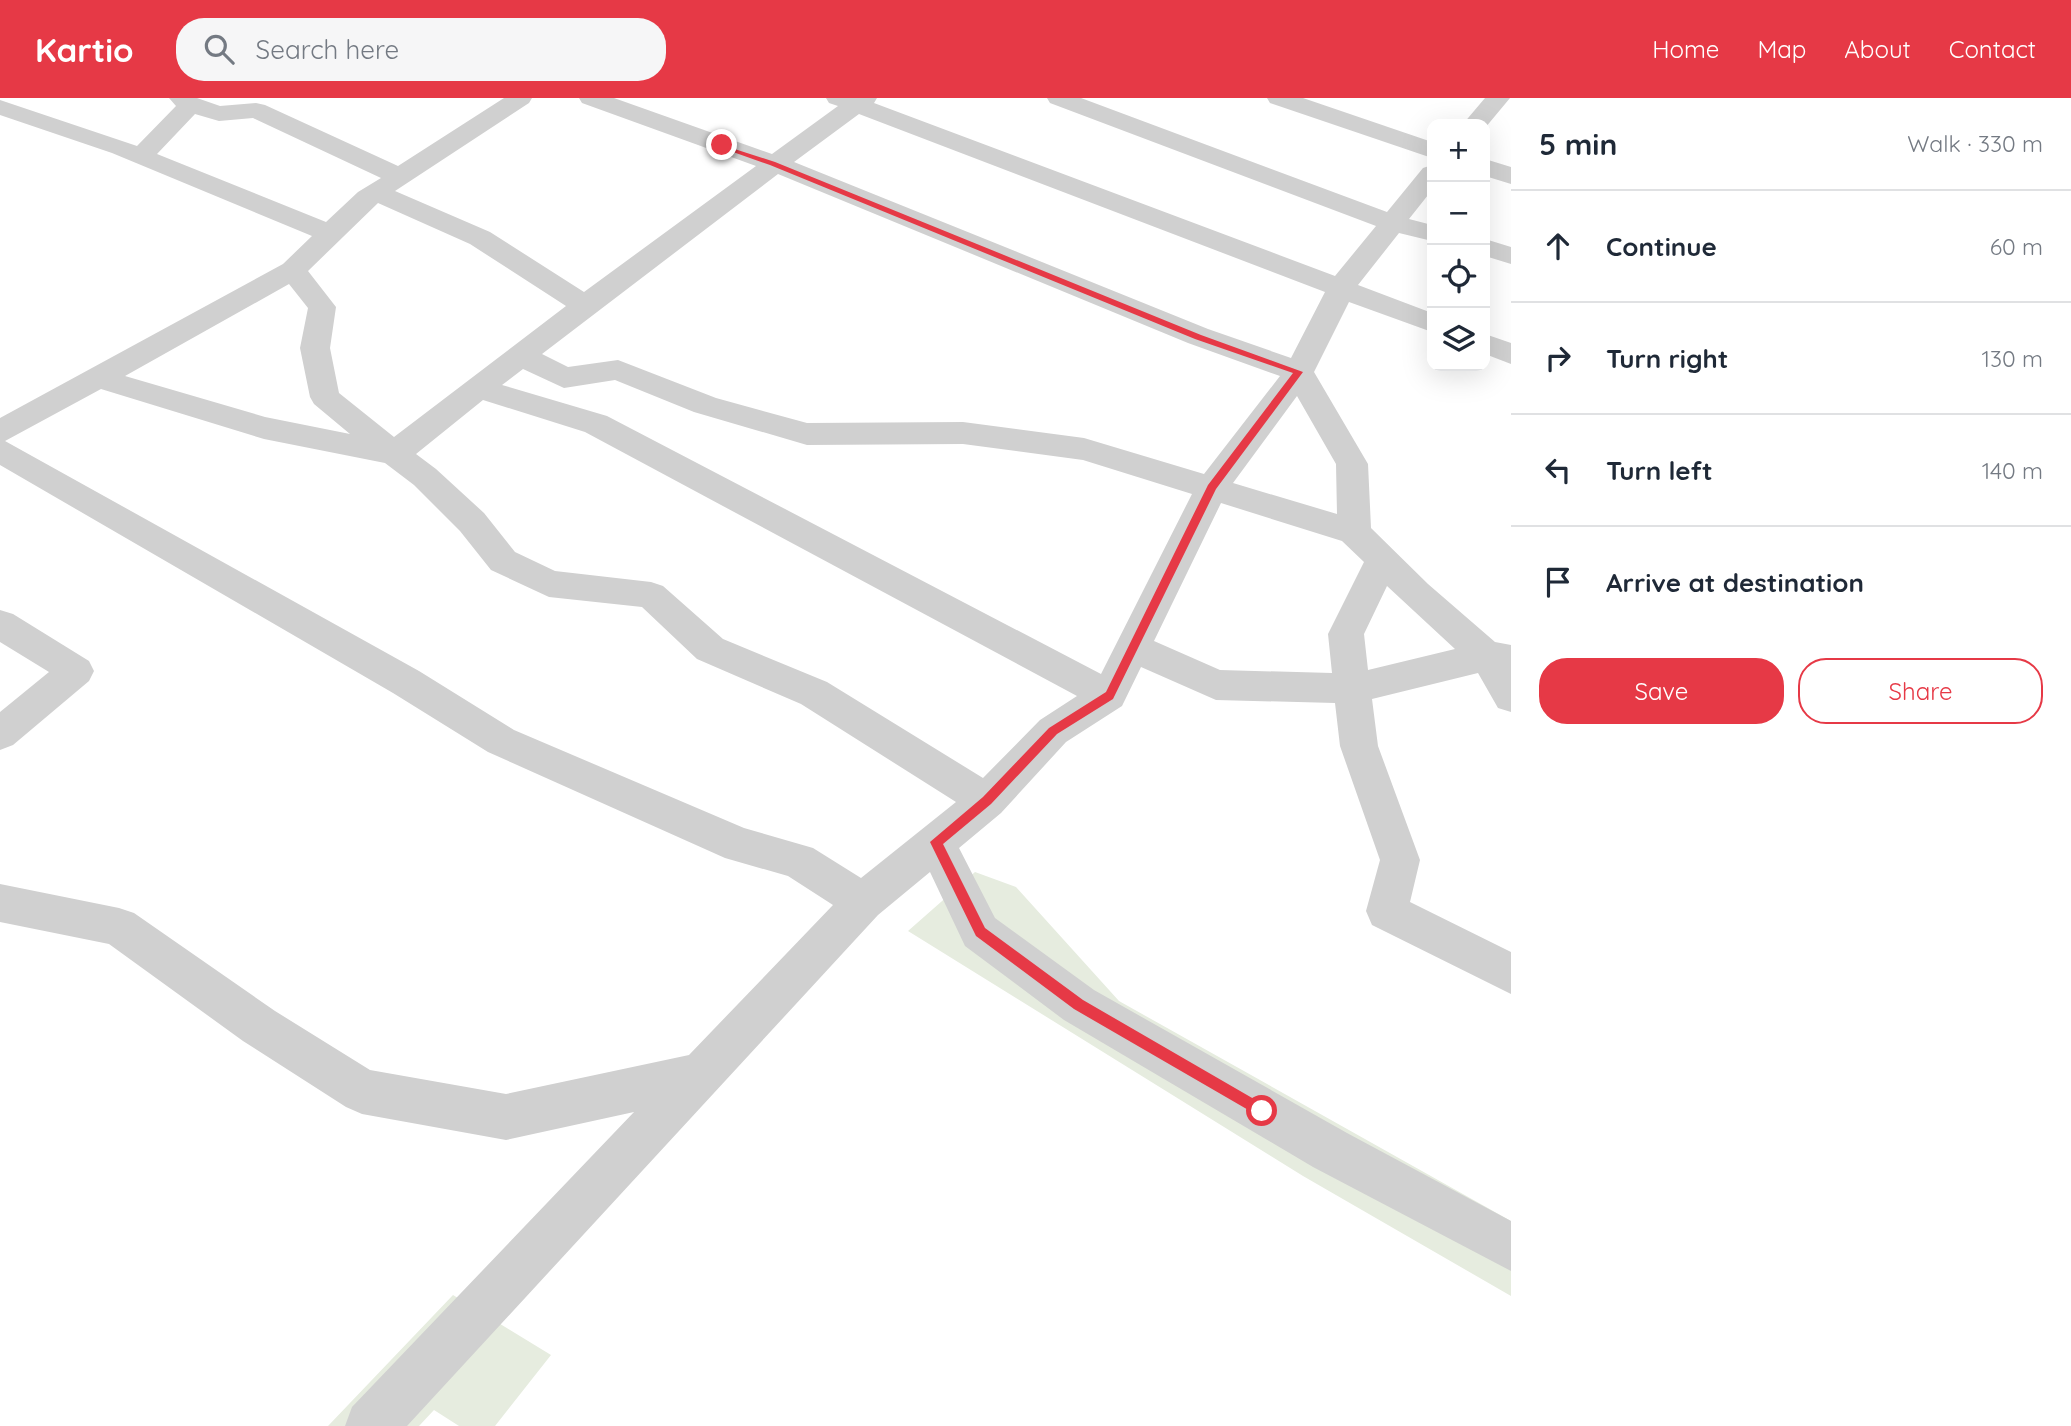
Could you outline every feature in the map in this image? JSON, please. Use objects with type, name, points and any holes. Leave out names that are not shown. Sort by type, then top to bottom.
[{"type":"street","points":[[0,432],[293,270],[375,192],[520,98]]},
{"type":"street","points":[[592,98],[773,163],[1198,337],[1299,372],[1352,464],[1354,532]]},
{"type":"street","points":[[1059,98],[1391,223],[1427,232]]},
{"type":"street","points":[[1279,98],[1427,148]]},
{"type":"street","points":[[98,378],[264,428],[394,454],[853,100],[1427,321]]},
{"type":"street","points":[[1480,119],[1499,100]]},
{"type":"street","points":[[141,156],[186,101],[219,114],[256,110],[400,177]]},
{"type":"street","points":[[0,107],[141,156],[331,234]]},
{"type":"street","points":[[1490,169],[1511,176]]},
{"type":"street","points":[[371,1426],[863,902],[987,801],[1053,731],[1110,695],[1212,487],[1299,372],[1341,288],[1427,179]]},
{"type":"street","points":[[375,192],[480,238],[585,306]]},
{"type":"street","points":[[1490,249],[1511,256]]},
{"type":"street","points":[[293,270],[322,307],[315,348],[325,397],[425,477],[463,513],[503,561],[549,584],[651,594],[710,649],[814,693],[987,801]]},
{"type":"street","points":[[1490,346],[1511,354]]},
{"type":"street","points":[[522,356],[564,378],[618,370],[705,405],[807,434],[963,433],[1084,449],[1354,532],[1382,560],[1499,657],[1511,697]]},
{"type":"street","points":[[480,388],[596,424],[817,543],[1110,695]]},
{"type":"street","points":[[0,451],[406,682],[501,741],[739,845],[799,862],[863,902]]},
{"type":"street","points":[[1382,560],[1346,634],[1359,746],[1400,860],[1387,911],[1511,974]]},
{"type":"street","points":[[0,624],[76,671],[0,734]]},
{"type":"street","points":[[1133,647],[1216,685],[1353,689],[1499,657]]},
{"type":"street","points":[[936,842],[981,932],[1079,1005],[1330,1150],[1511,1247]]},
{"type":"street","points":[[0,903],[120,927],[259,1026],[362,1091],[506,1117],[698,1076]]},
{"type":"shaded area","points":[[975,872],[1016,887],[1119,1001],[1511,1221],[1511,1296],[1303,1176],[908,931]]},
{"type":"shaded area","points":[[453,1295],[551,1355],[495,1426],[459,1426],[434,1410],[419,1426],[328,1426]]},
{"type":"route","points":[[722,145],[773,163],[1198,337],[1299,372],[1212,487],[1110,695],[1053,731],[987,801],[936,842],[981,932],[1079,1005],[1262,1111]]}]
